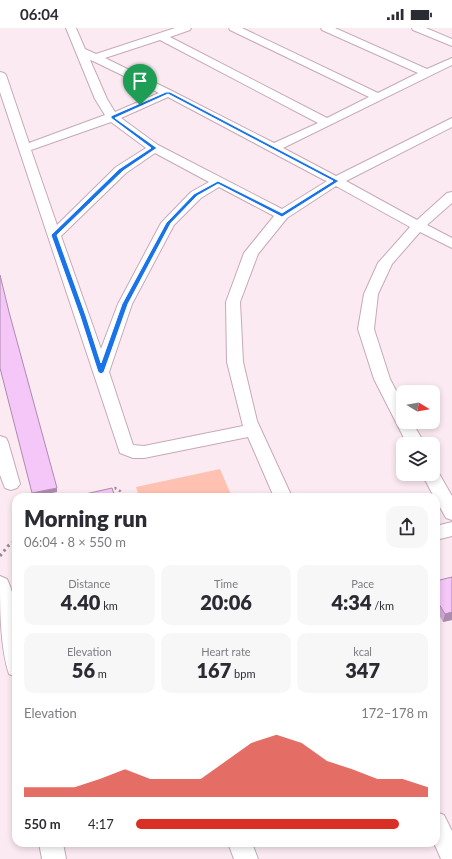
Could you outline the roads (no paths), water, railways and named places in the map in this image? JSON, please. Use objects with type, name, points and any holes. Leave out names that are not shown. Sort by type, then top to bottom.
[{"type":"street","points":[[70,28],[101,99],[112,117],[154,148],[282,215]]},
{"type":"street","points":[[94,58],[186,28]]},
{"type":"street","points":[[234,28],[378,97]]},
{"type":"street","points":[[326,28],[426,73]]},
{"type":"street","points":[[417,28],[452,43]]},
{"type":"street","points":[[161,36],[327,123]]},
{"type":"street","points":[[81,51],[168,93],[274,148],[452,244]]},
{"type":"street","points":[[274,148],[452,61]]},
{"type":"street","points":[[0,75],[83,316],[126,449],[134,452],[144,452],[254,430]]},
{"type":"street","points":[[25,148],[112,117],[168,93]]},
{"type":"street","points":[[281,493],[249,421],[235,362],[233,302],[251,253],[282,215],[336,181],[452,122]]},
{"type":"street","points":[[54,235],[121,170],[154,148]]},
{"type":"street","points":[[101,372],[125,304],[168,223],[196,195],[218,182]]},
{"type":"street","points":[[396,406],[382,379],[366,329],[371,294],[385,263],[418,226],[452,196]]},
{"type":"street","points":[[0,442],[11,484]]},
{"type":"street","points":[[435,481],[448,507]]},
{"type":"street","points":[[440,532],[452,529]]},
{"type":"street","points":[[0,584],[12,647]]},
{"type":"street","points":[[440,831],[452,856]]},
{"type":"street","points":[[52,847],[54,859]]},
{"type":"street","points":[[242,847],[246,859]]}]
